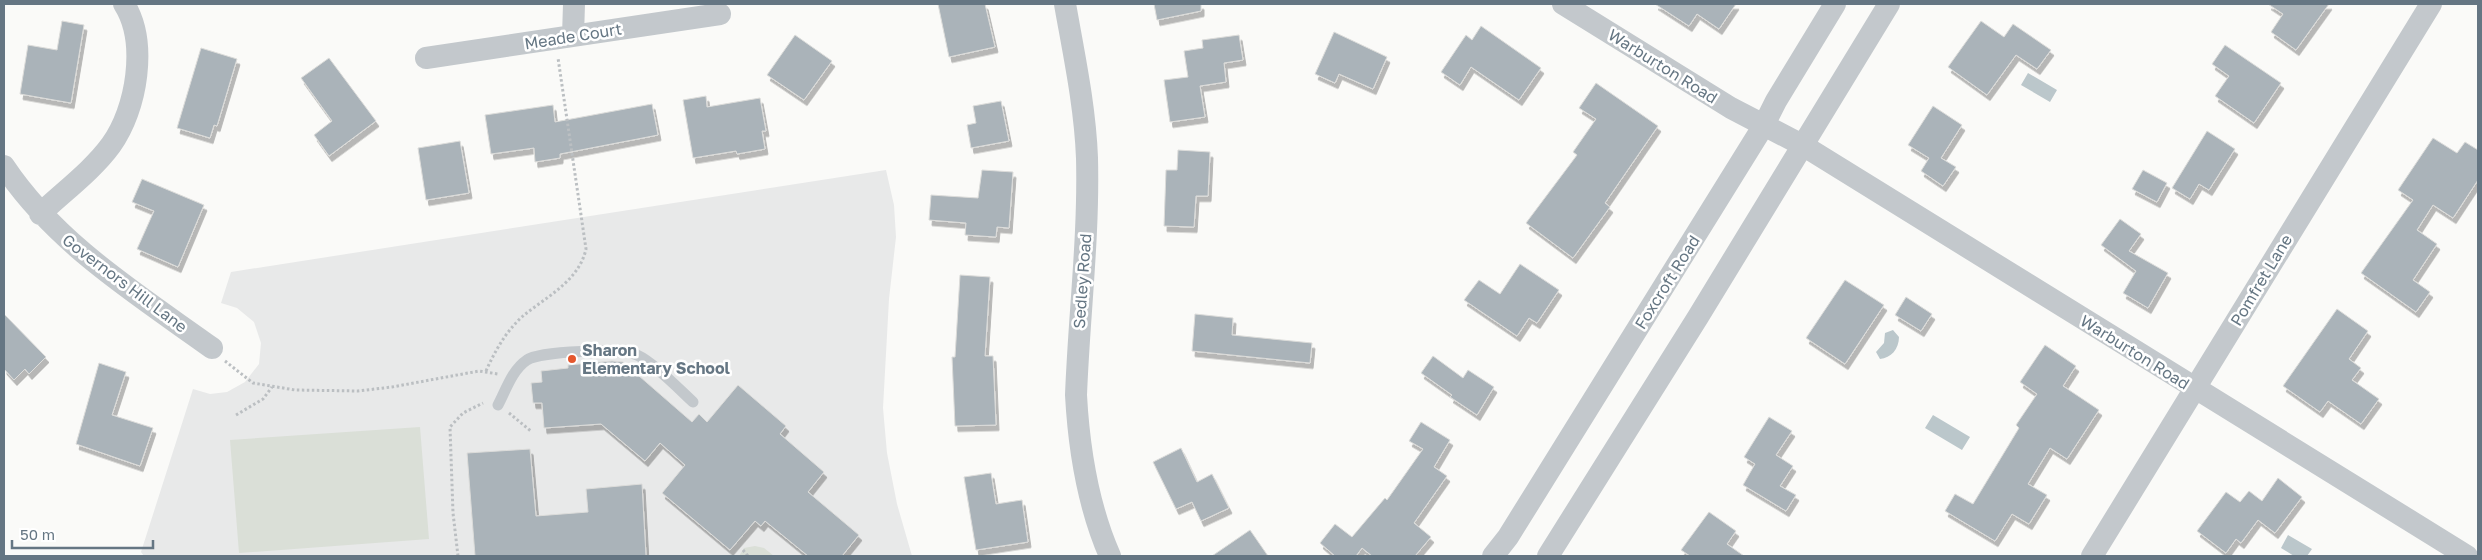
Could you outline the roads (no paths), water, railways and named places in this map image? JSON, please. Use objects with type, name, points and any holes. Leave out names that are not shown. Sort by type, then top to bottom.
[{"type":"street","points":[[564,37],[574,4]]},
{"type":"street","name":"Sedley Road","points":[[1065,4],[1077,69],[1086,158],[1086,226],[1076,395],[1078,420],[1083,463],[1092,505],[1110,556]]},
{"type":"street","name":"Warburton Road","points":[[1563,4],[1731,108],[1804,146],[2194,389],[2467,556]]},
{"type":"street","name":"Foxcroft Road","points":[[1493,556],[1508,537],[1764,125],[1834,4]]},
{"type":"street","points":[[1548,556],[1804,146],[1888,4]]},
{"type":"street","name":"Pomfret Lane","points":[[2092,556],[2431,4]]},
{"type":"street","points":[[40,214],[110,147],[128,113],[139,58],[131,7]]},
{"type":"street","name":"Meade Court","points":[[426,58],[720,14]]},
{"type":"street","name":"Governors Hill Lane","points":[[4,166],[40,214],[80,252],[212,348]]},
{"type":"lane","points":[[498,405],[519,365],[538,355],[629,352],[640,356],[693,402]]},
{"type":"place","name":"Sharon Elementary School","points":[[572,359]]}]
